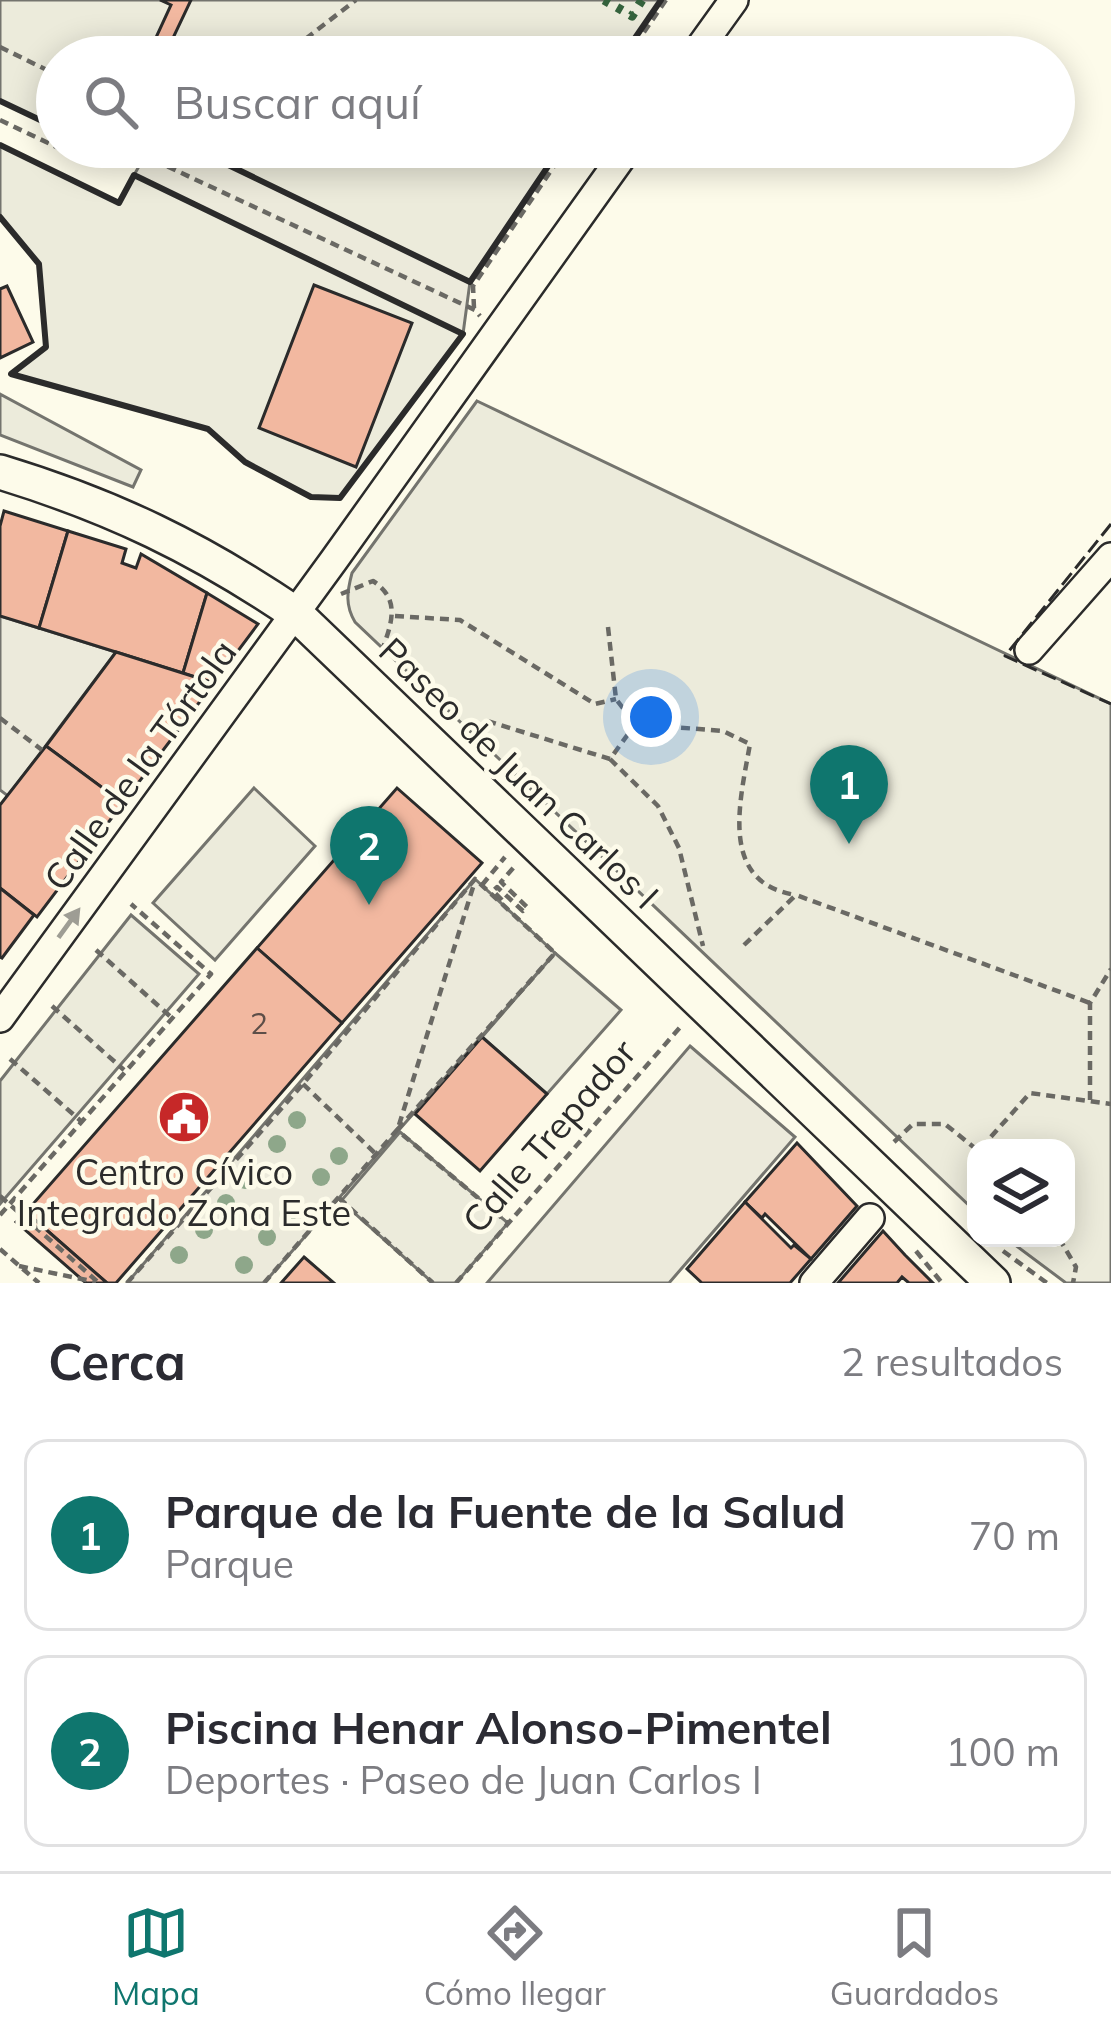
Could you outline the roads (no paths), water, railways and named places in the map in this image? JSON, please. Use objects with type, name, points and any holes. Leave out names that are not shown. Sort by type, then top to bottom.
[{"type":"main road","name":"Paseo de Juan Carlos I","points":[[0,472],[163,532],[296,614],[919,1232],[1018,1283]]},
{"type":"main road","name":"Paseo de Juan Carlos I","points":[[919,1232],[998,1267]]},
{"type":"street","points":[[708,36],[734,0]]},
{"type":"street","name":"Calle de la Tórtola","points":[[0,1018],[614,168]]},
{"type":"street","points":[[1029,650],[1111,557]]},
{"type":"street","points":[[814,1283],[870,1218]]},
{"type":"place","name":"Parque de la Fuente de la Salud","points":[[849,844]]},
{"type":"place","name":"Piscina Henar Alonso-Pimentel","points":[[369,905]]},
{"type":"place","name":"Centro Cívico Integrado Zona Este","points":[[184,1117]]}]
